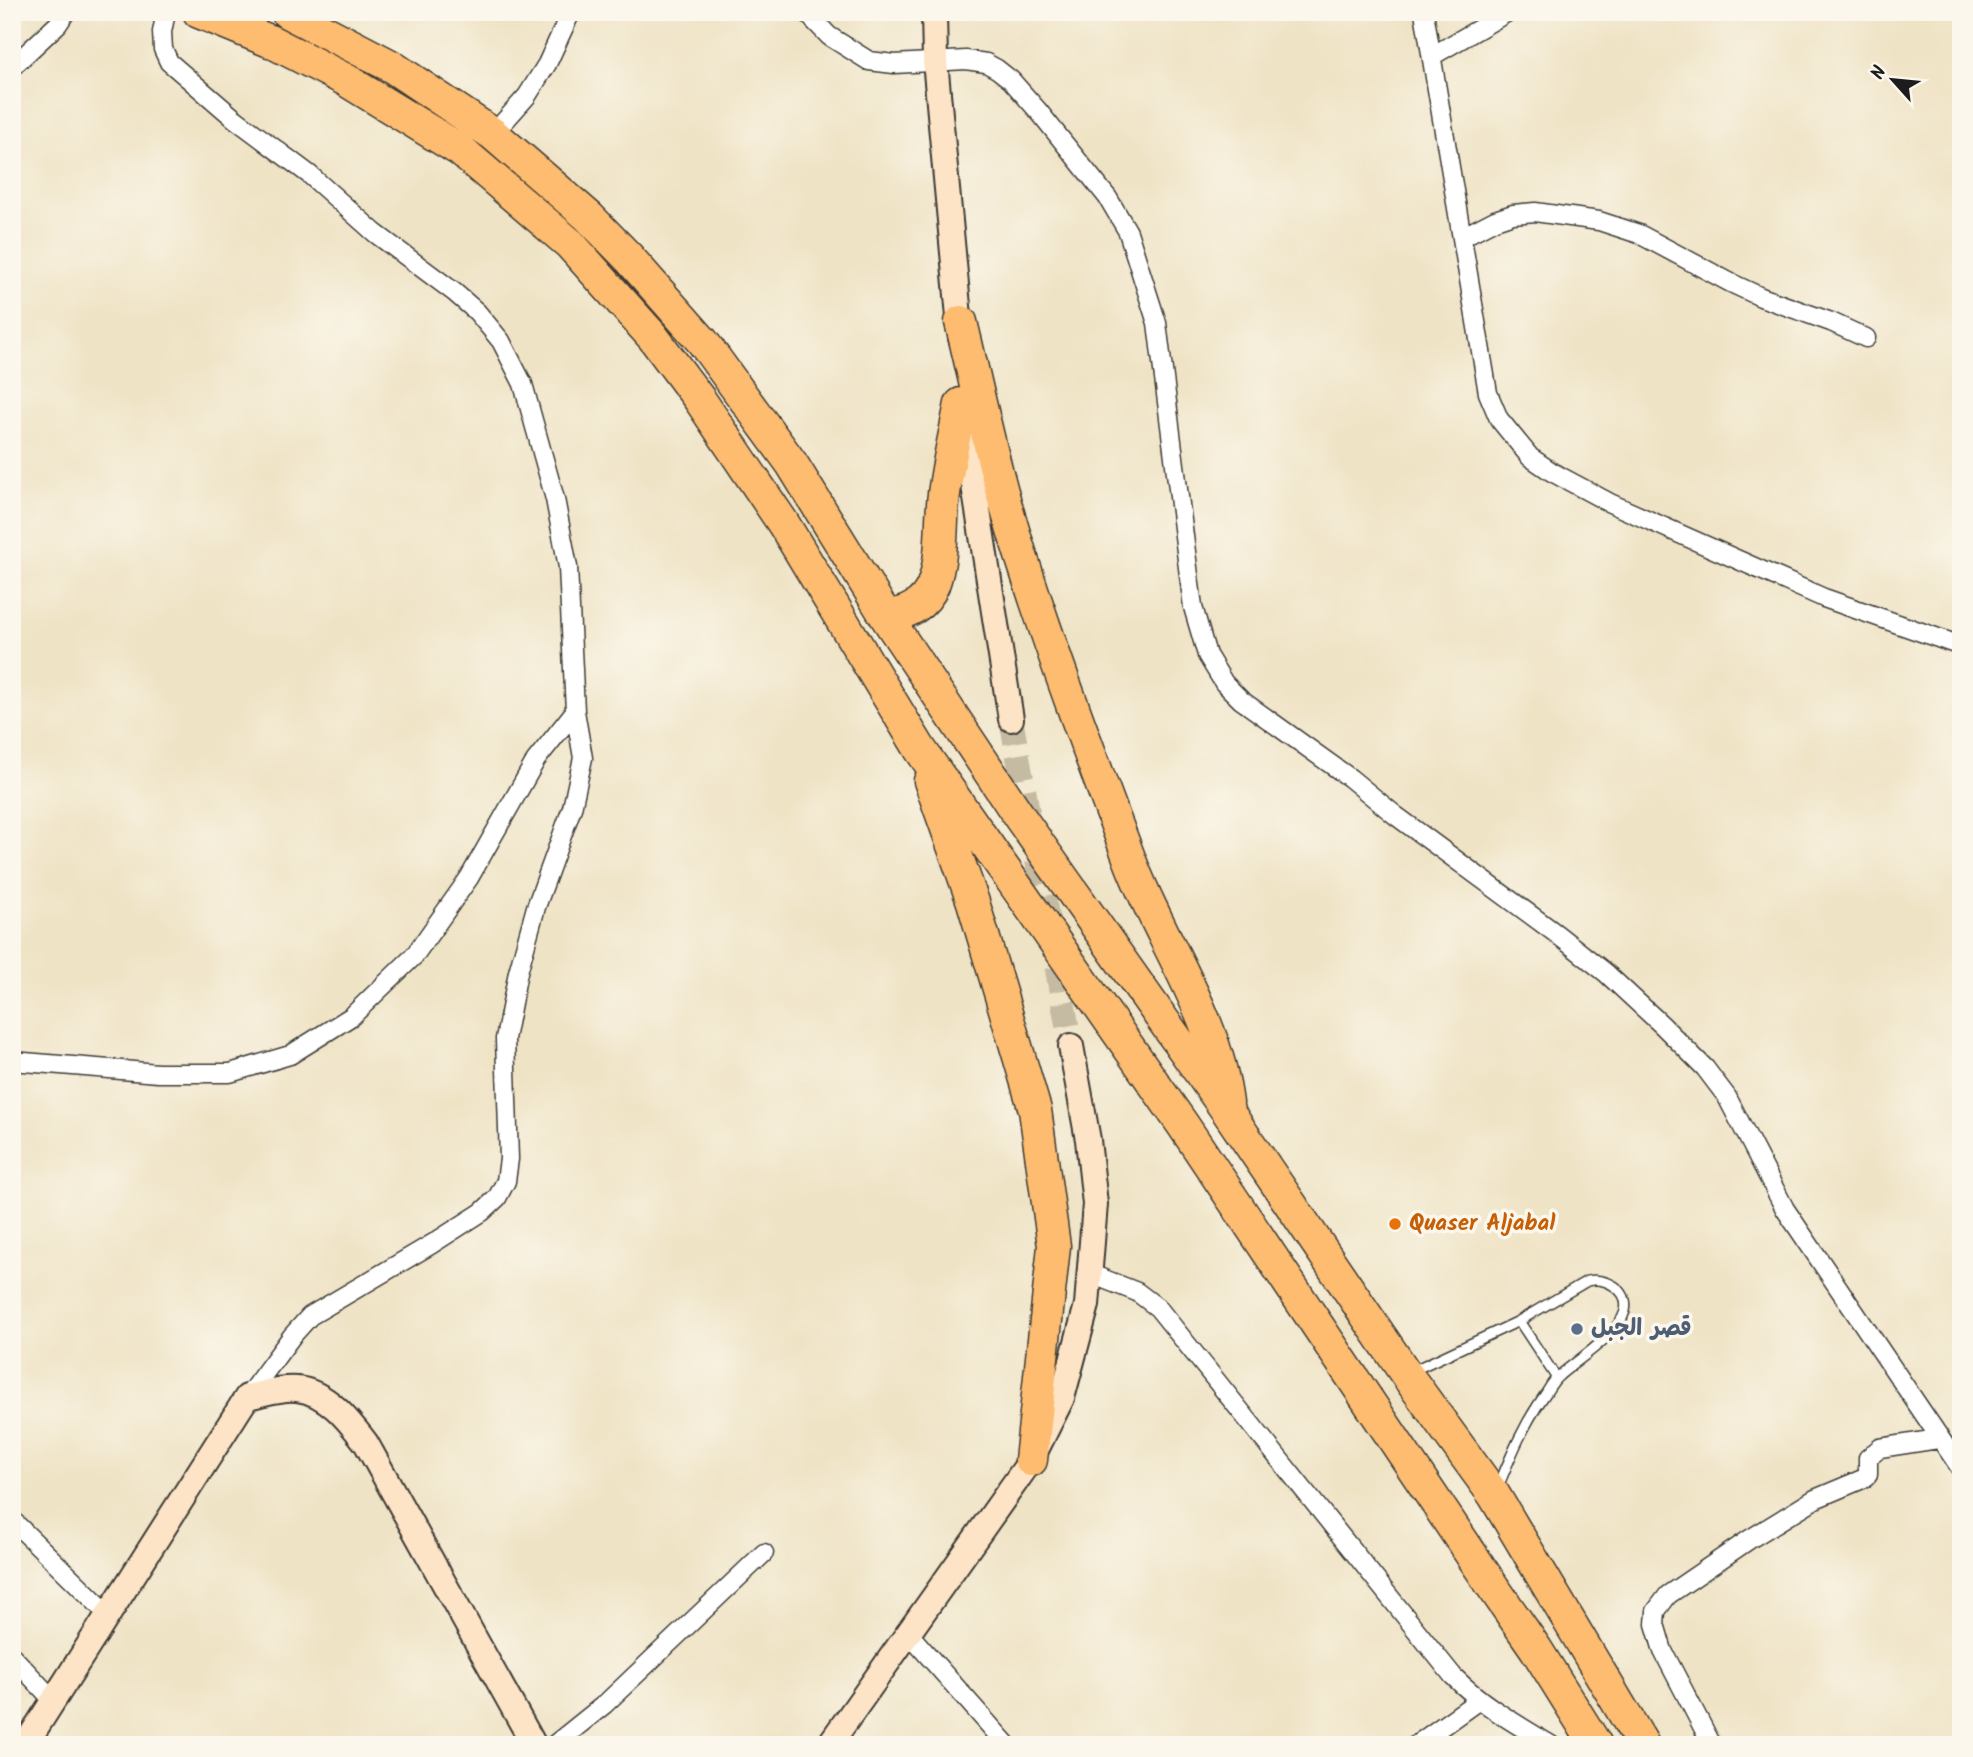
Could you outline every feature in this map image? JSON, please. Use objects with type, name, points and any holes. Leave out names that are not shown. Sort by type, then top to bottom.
[{"type":"highway","points":[[199,12],[272,42],[382,100],[460,150],[570,244],[653,337],[700,400],[783,523],[920,749],[1191,1136],[1536,1649],[1595,1745]]},
{"type":"highway","points":[[287,12],[391,66],[492,134],[589,217],[703,342],[792,464],[887,618],[1021,819],[1228,1112],[1406,1374],[1494,1495],[1643,1745]]},
{"type":"highway","points":[[961,322],[1017,542],[1088,749],[1143,892],[1211,1035],[1224,1077],[1228,1112]]},
{"type":"highway","points":[[887,618],[914,610],[932,586],[941,550],[944,497],[961,404]]},
{"type":"highway","points":[[920,749],[973,902],[1035,1110],[1054,1246],[1031,1460]]},
{"type":"street","points":[[12,67],[58,24],[66,12]]},
{"type":"street","points":[[25,1745],[247,1398],[292,1336],[310,1316],[482,1212],[497,1198],[506,1181],[509,1159],[505,1039],[517,972],[536,907],[572,808],[583,758],[575,711],[568,567],[555,499],[523,384],[502,341],[477,312],[454,292],[375,233],[310,175],[234,118],[169,62],[163,48],[162,32],[166,12]]},
{"type":"street","points":[[492,134],[527,96],[547,64],[571,12]]},
{"type":"street","points":[[806,12],[829,36],[869,61],[894,64],[966,60],[986,63],[1010,80],[1040,113],[1108,198],[1128,232],[1157,323],[1193,607],[1207,655],[1224,683],[1241,700],[1350,778],[1426,839],[1568,943],[1662,1025],[1704,1068],[1727,1097],[1785,1209],[1938,1439],[1961,1469]]},
{"type":"street","points":[[934,12],[935,61],[961,322],[961,404],[1011,719]]},
{"type":"street","points":[[1424,12],[1464,236],[1488,393],[1499,419],[1530,457],[1610,503],[1768,575],[1824,598],[1961,646]]},
{"type":"street","points":[[1432,56],[1507,12]]},
{"type":"street","points":[[1464,236],[1513,214],[1545,213],[1599,221],[1639,233],[1761,297],[1831,322],[1866,338]]},
{"type":"street","points":[[12,1061],[158,1073],[230,1073],[290,1055],[352,1016],[414,956],[469,878],[536,760],[575,711]]},
{"type":"street","points":[[829,1745],[1031,1460],[1062,1398],[1087,1306],[1095,1204],[1088,1139],[1071,1046]]},
{"type":"street","points":[[1091,1275],[1137,1292],[1158,1308],[1453,1676],[1479,1700],[1551,1745]]},
{"type":"street","points":[[247,1398],[297,1389],[318,1395],[351,1423],[378,1462],[534,1745]]},
{"type":"street","points":[[1712,1745],[1663,1651],[1655,1624],[1657,1611],[1668,1595],[1815,1499],[1865,1478],[1868,1475],[1868,1458],[1880,1448],[1938,1439]]},
{"type":"street","points":[[12,1520],[109,1615]]},
{"type":"street","points":[[554,1745],[605,1704],[764,1553]]},
{"type":"street","points":[[909,1634],[1007,1745]]},
{"type":"street","points":[[12,1656],[53,1700]]},
{"type":"street","points":[[1416,1745],[1479,1700]]},
{"type":"lane","points":[[1406,1374],[1520,1321],[1587,1281],[1597,1279],[1618,1288],[1625,1300],[1625,1312],[1619,1323],[1556,1377],[1524,1426],[1494,1495]]},
{"type":"lane","points":[[1520,1321],[1556,1377]]},
{"type":"tunnel","points":[[1011,719],[1071,1046]]},
{"type":"place","name":"Quaser Aljabal","points":[[1395,1224]]},
{"type":"place","name":"قصر الجبل","points":[[1577,1329]]}]
